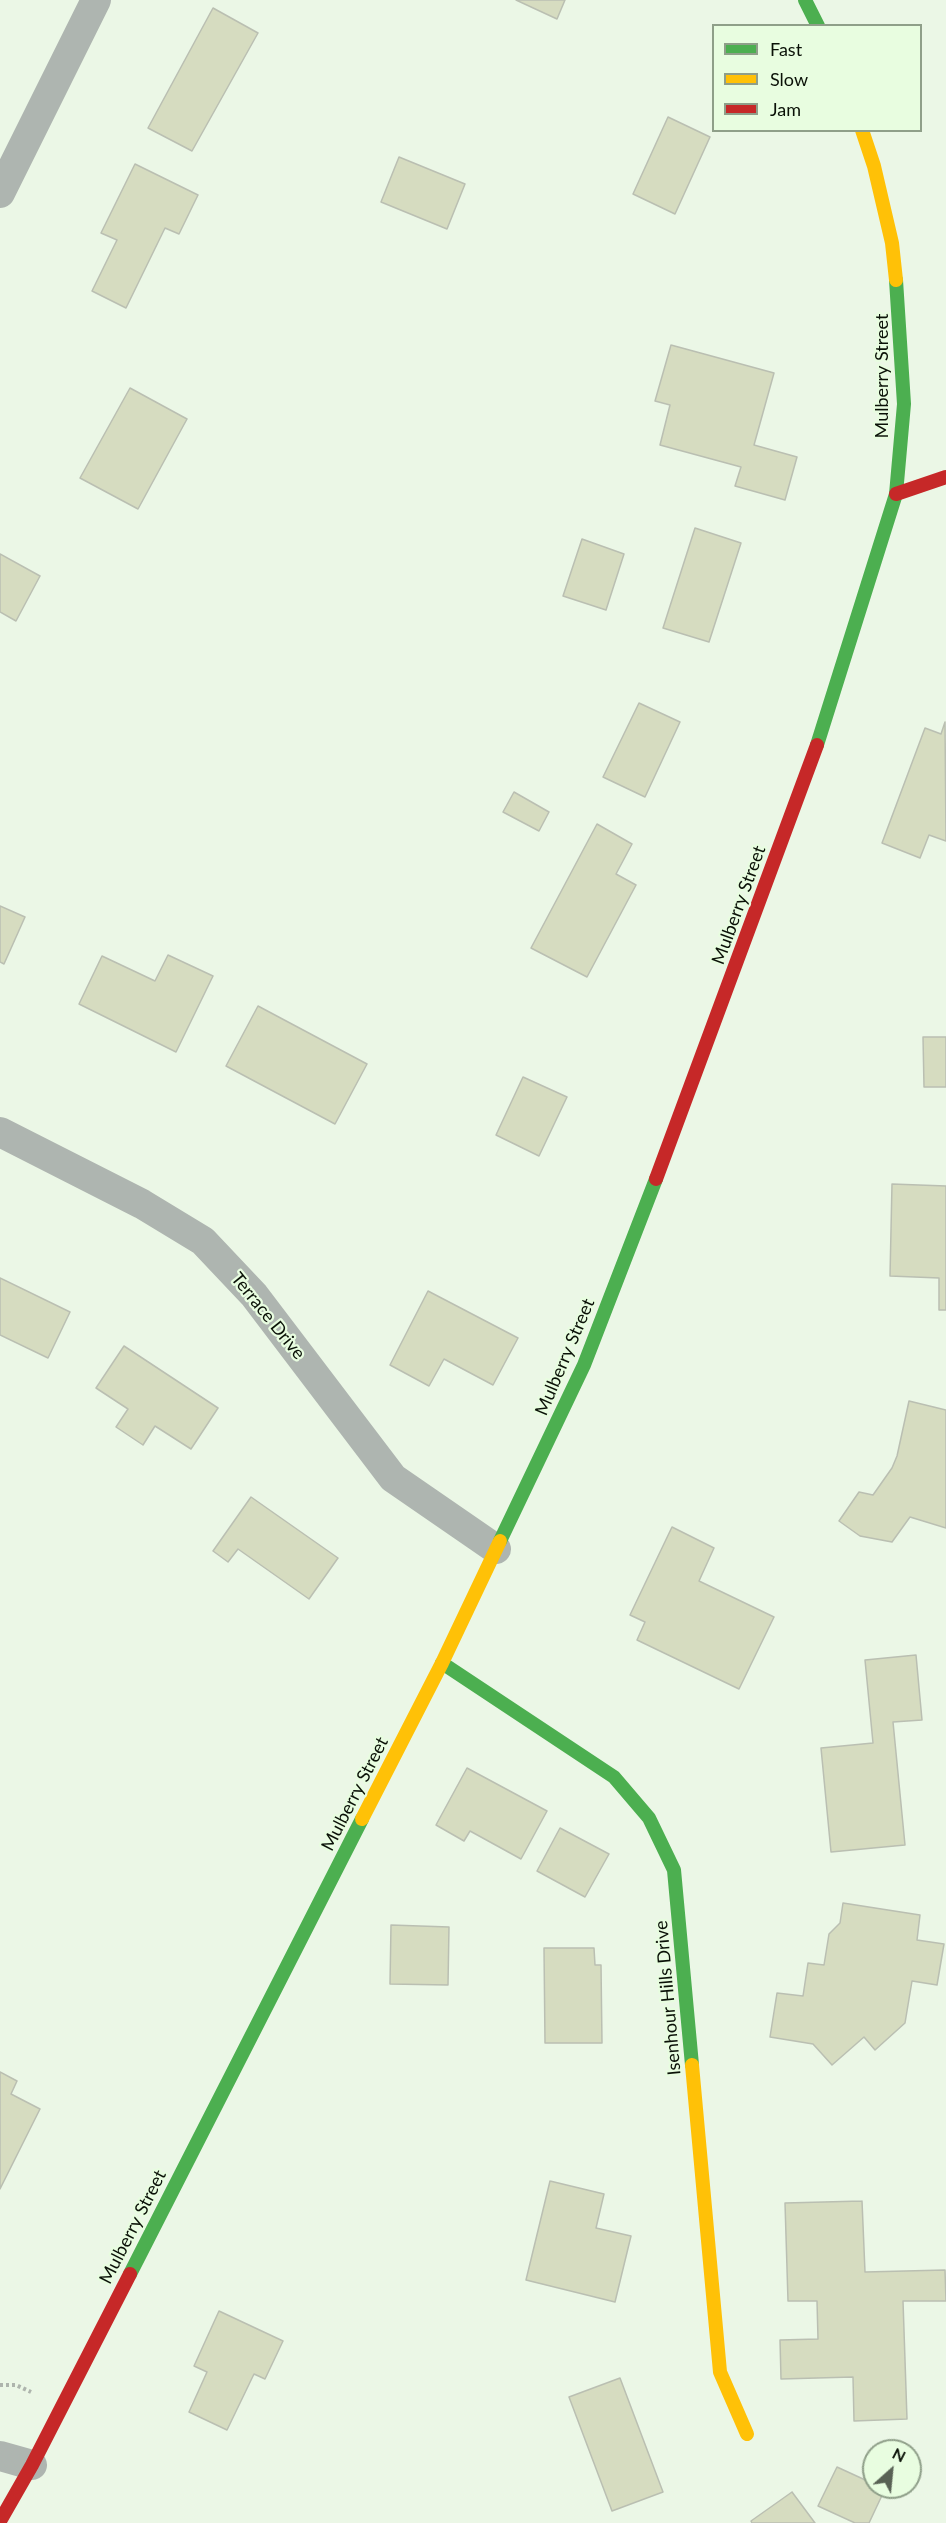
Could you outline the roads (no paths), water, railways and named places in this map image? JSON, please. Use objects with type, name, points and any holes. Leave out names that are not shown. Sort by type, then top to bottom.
[{"type":"street","points":[[0,194],[96,0]]},
{"type":"street","points":[[805,0],[817,24]]},
{"type":"street","name":"Mulberry Street","points":[[0,2521],[32,2464],[442,1663],[584,1365],[658,1175],[826,721],[896,494],[904,404],[900,309],[892,243],[874,166],[863,132]]},
{"type":"street","points":[[896,494],[946,477]]},
{"type":"street","name":"Terrace Drive","points":[[0,1132],[142,1204],[203,1241],[254,1294],[393,1478],[496,1549]]},
{"type":"street","name":"Isenhour Hills Drive","points":[[442,1663],[614,1777],[649,1818],[674,1870],[720,2373],[747,2434]]},
{"type":"street","points":[[0,2456],[32,2464]]}]
